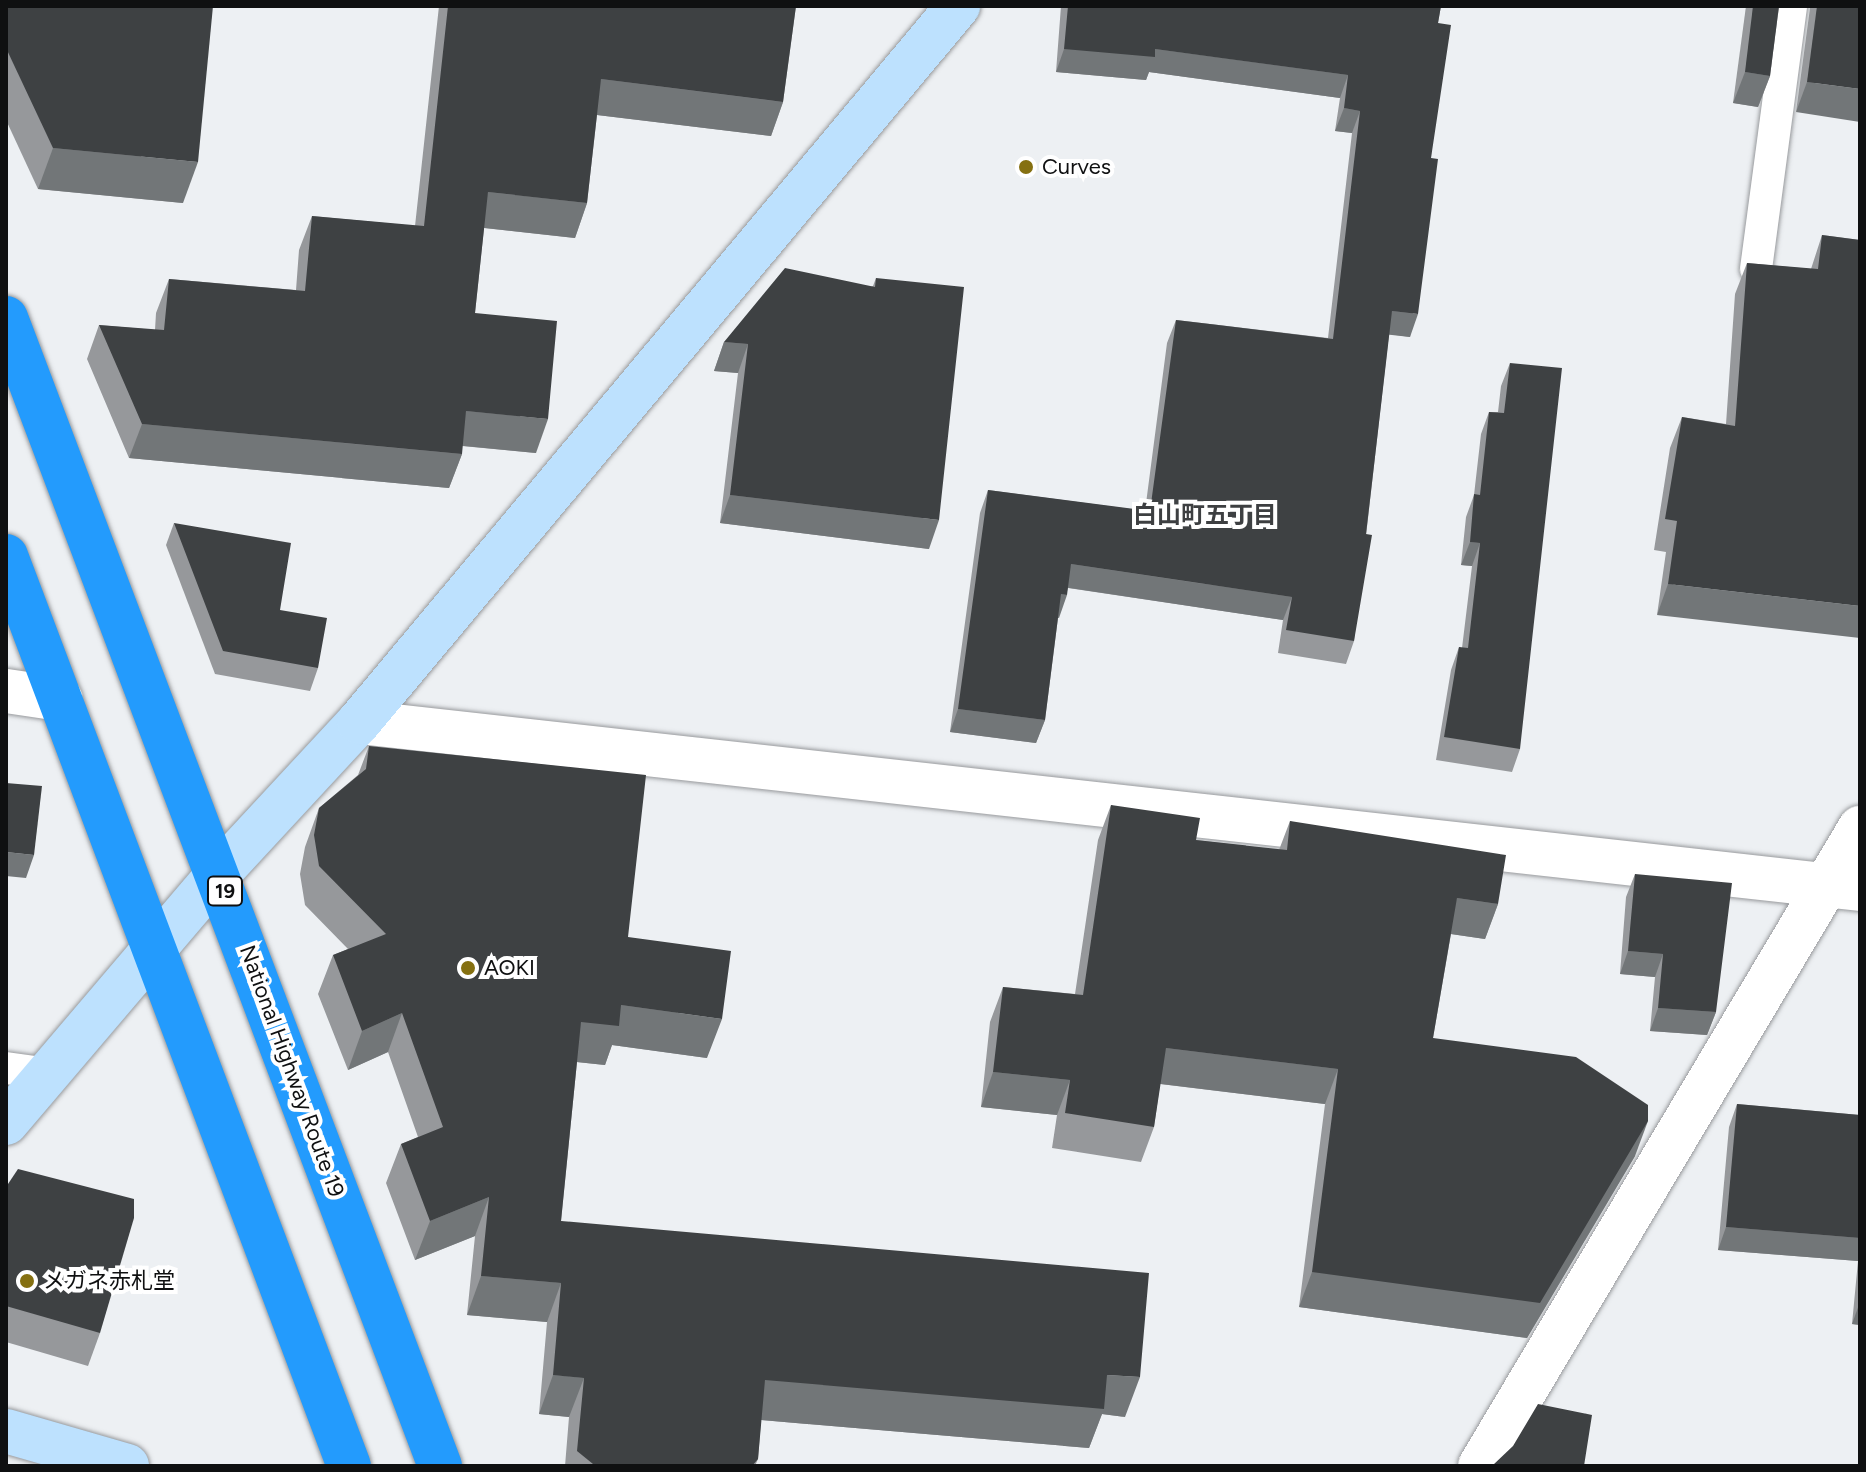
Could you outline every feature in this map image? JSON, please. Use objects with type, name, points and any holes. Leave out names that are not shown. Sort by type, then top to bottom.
[{"type":"highway","name":"National Highway Route 19","points":[[6,318],[219,873],[440,1466]]},
{"type":"highway","points":[[6,556],[349,1466]]},
{"type":"street","points":[[6,1123],[219,873],[359,722],[958,6]]},
{"type":"street","points":[[6,691],[60,699]]},
{"type":"street","points":[[359,722],[1843,887]]},
{"type":"street","points":[[1480,1466],[1843,887],[1860,828]]},
{"type":"street","points":[[6,1431],[127,1466]]},
{"type":"lane","points":[[1756,269],[1791,6]]},
{"type":"lane","points":[[6,1068],[48,1074]]},
{"type":"building","points":[[6,6],[213,6],[198,162],[53,148],[6,48]]},
{"type":"building","points":[[448,6],[796,6],[783,102],[601,79],[587,203],[488,192],[475,313],[557,321],[548,419],[466,411],[462,454],[142,424],[99,325],[164,330],[169,279],[305,291],[312,216],[424,226]]},
{"type":"building","points":[[1068,6],[1441,6],[1438,23],[1451,25],[1431,158],[1438,159],[1418,314],[1392,311],[1366,534],[1372,535],[1354,641],[1286,630],[1292,597],[1071,564],[1067,595],[1061,594],[1045,720],[958,709],[988,490],[1150,511],[1176,320],[1333,339],[1360,111],[1344,108],[1348,75],[1155,49],[1155,57],[1064,49]]},
{"type":"building","points":[[1753,6],[1779,6],[1770,76],[1745,72]]},
{"type":"building","points":[[1817,6],[1860,6],[1860,89],[1807,82]]},
{"type":"building","points":[[1822,235],[1860,240],[1860,606],[1668,584],[1677,521],[1665,519],[1682,417],[1735,426],[1747,263],[1818,269]]},
{"type":"building","points":[[785,268],[875,287],[876,278],[964,287],[939,520],[730,495],[748,344],[724,342]]},
{"type":"building","points":[[1510,363],[1562,368],[1520,749],[1444,737],[1459,647],[1468,648],[1480,543],[1470,542],[1474,494],[1480,495],[1489,412],[1504,413]]},
{"type":"building","points":[[174,523],[291,543],[280,610],[327,618],[318,668],[223,651]]},
{"type":"building","points":[[369,746],[646,775],[628,937],[731,951],[722,1019],[621,1005],[619,1026],[581,1022],[561,1221],[1149,1273],[1140,1377],[1107,1375],[1104,1409],[765,1380],[758,1459],[752,1466],[612,1466],[593,1464],[577,1451],[584,1378],[553,1375],[561,1283],[481,1276],[489,1197],[430,1221],[401,1144],[443,1127],[402,1013],[362,1031],[333,955],[386,934],[319,866],[314,835],[319,808],[366,769]]},
{"type":"building","points":[[6,783],[42,786],[34,855],[6,852]]},
{"type":"building","points":[[1111,805],[1200,818],[1196,840],[1287,850],[1290,821],[1506,855],[1498,904],[1457,898],[1433,1038],[1576,1057],[1648,1105],[1648,1121],[1540,1303],[1312,1272],[1338,1069],[1166,1048],[1154,1127],[1065,1113],[1070,1080],[993,1072],[1003,987],[1083,995]]},
{"type":"building","points":[[1635,874],[1732,883],[1716,1012],[1658,1008],[1663,954],[1628,951]]},
{"type":"building","points":[[1737,1104],[1860,1115],[1860,1238],[1726,1227]]},
{"type":"building","points":[[18,1169],[134,1199],[134,1218],[100,1333],[6,1306],[6,1187]]},
{"type":"building","points":[[1538,1404],[1592,1415],[1584,1466],[1493,1465],[1513,1446]]},
{"type":"place","name":"Curves","points":[[1026,167]]},
{"type":"place","name":"AOKI","points":[[468,968]]},
{"type":"place","name":"メガネ赤札堂","points":[[27,1281]]},
{"type":"district","name":"白山町五丁目","points":[[1205,515]]}]
